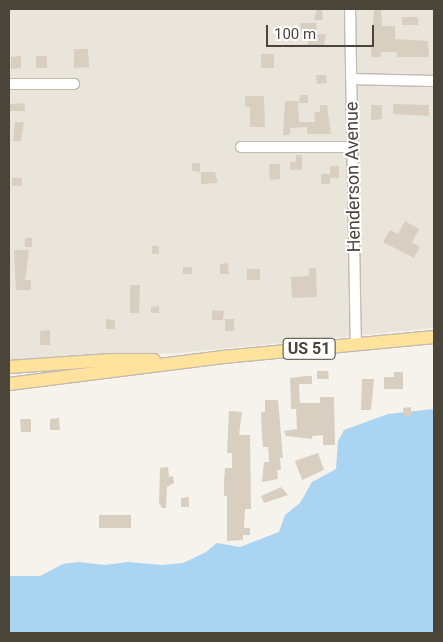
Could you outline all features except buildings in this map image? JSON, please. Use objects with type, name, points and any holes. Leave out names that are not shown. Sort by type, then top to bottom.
[{"type":"main road","name":"US 51","points":[[9,384],[184,362],[434,337]]},
{"type":"main road","name":"US 51","points":[[9,367],[111,360],[184,362]]},
{"type":"street","name":"Henderson Avenue","points":[[350,9],[356,344]]},
{"type":"street","points":[[351,79],[434,81]]},
{"type":"street","points":[[9,84],[74,84]]},
{"type":"street","points":[[241,147],[352,147]]},
{"type":"shaded area","points":[[9,9],[434,9],[434,328],[179,353],[9,361]]},
{"type":"water","points":[[434,409],[434,633],[9,633],[9,576],[40,576],[63,564],[78,562],[105,565],[128,562],[162,565],[183,563],[206,552],[217,543],[240,547],[279,532],[285,515],[300,503],[312,482],[336,469],[338,441],[344,430],[388,414]]}]
